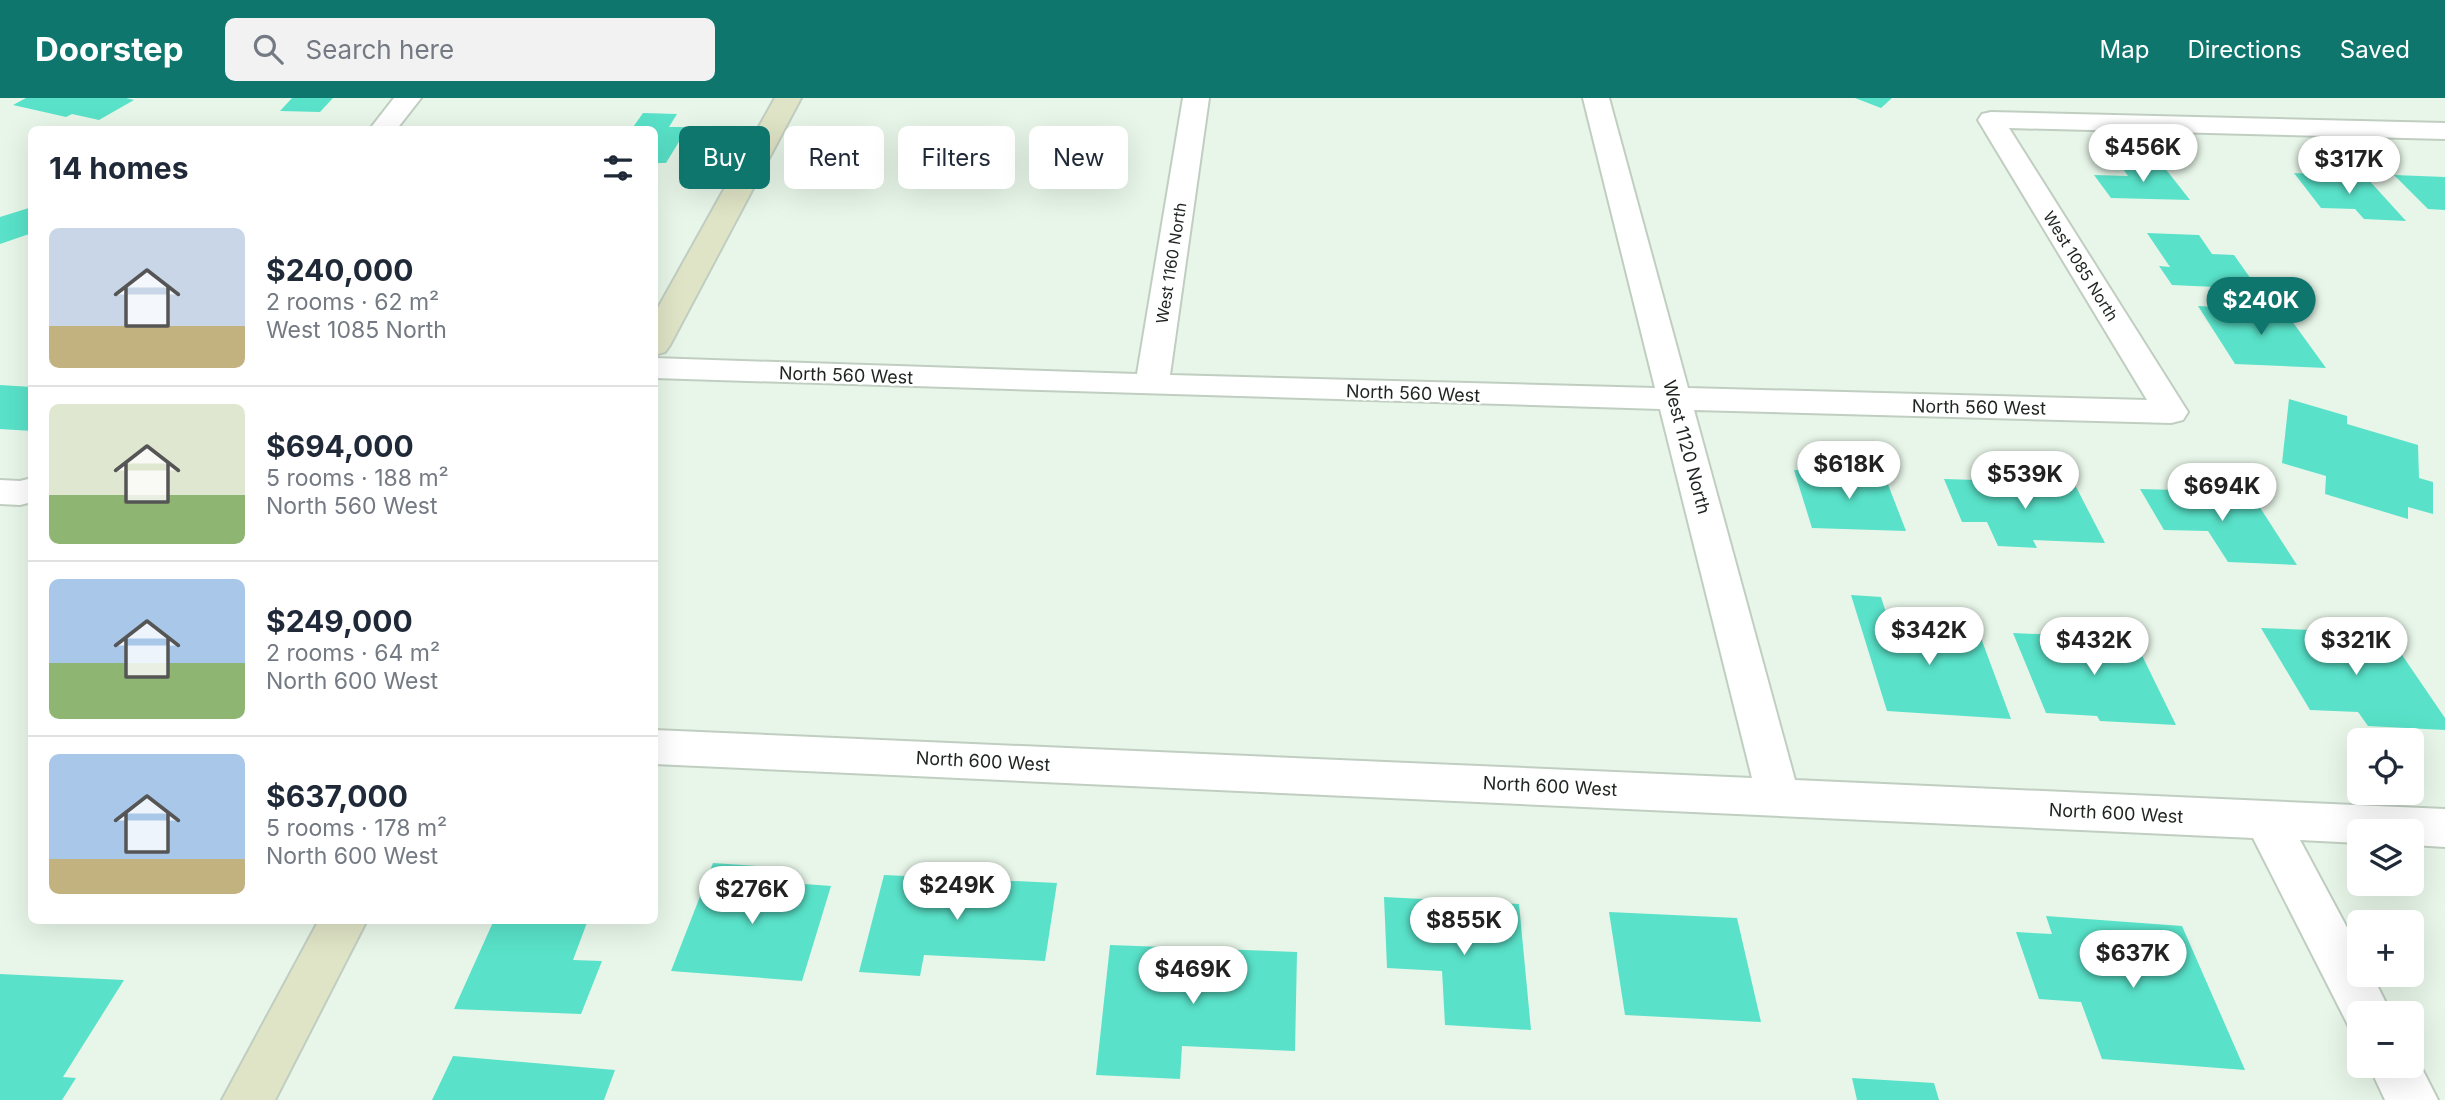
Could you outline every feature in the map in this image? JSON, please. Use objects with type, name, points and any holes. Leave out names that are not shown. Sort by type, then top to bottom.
[{"type":"street","points":[[385,126],[408,98]]},
{"type":"street","points":[[658,338],[788,98]]},
{"type":"street","name":"West 1160 North","points":[[1152,386],[1196,98]]},
{"type":"street","name":"West 1120 North","points":[[1596,98],[1778,796]]},
{"type":"street","name":"West 1085 North","points":[[2171,412],[1991,120],[2445,131]]},
{"type":"street","name":"North 560 West","points":[[658,368],[1152,386],[2171,412]]},
{"type":"street","points":[[0,492],[28,491]]},
{"type":"street","name":"North 600 West","points":[[658,747],[2445,828]]},
{"type":"street","points":[[2266,820],[2361,1001]]},
{"type":"street","points":[[248,1100],[342,924]]},
{"type":"street","points":[[2400,1078],[2412,1100]]},
{"type":"building","points":[[26,98],[134,100],[99,120],[72,114],[66,117],[13,105]]},
{"type":"building","points":[[292,98],[333,98],[320,112],[280,111]]},
{"type":"building","points":[[1855,98],[1892,98],[1881,108]]},
{"type":"building","points":[[643,113],[677,114],[669,127],[679,127],[679,142],[666,163],[658,163],[658,126],[634,126]]},
{"type":"building","points":[[2121,166],[2164,167],[2190,200],[2111,198],[2094,175],[2128,176]]},
{"type":"building","points":[[2294,173],[2366,177],[2406,221],[2364,219],[2355,209],[2321,208]]},
{"type":"building","points":[[2394,175],[2445,177],[2445,210],[2428,209]]},
{"type":"building","points":[[28,208],[28,234],[0,244],[0,217]]},
{"type":"building","points":[[2147,233],[2199,235],[2212,254],[2234,255],[2258,289],[2172,285],[2159,266],[2170,267]]},
{"type":"building","points":[[2198,306],[2284,310],[2326,368],[2235,364]]},
{"type":"building","points":[[0,385],[28,387],[28,431],[0,429]]},
{"type":"building","points":[[2289,399],[2347,416],[2347,424],[2418,445],[2419,478],[2433,482],[2433,514],[2408,507],[2408,519],[2325,494],[2326,476],[2282,463]]},
{"type":"building","points":[[1794,470],[1884,474],[1906,531],[1812,528]]},
{"type":"building","points":[[1944,479],[2074,483],[2105,543],[2033,540],[2037,548],[1998,546],[1987,522],[1962,522]]},
{"type":"building","points":[[2140,489],[2250,492],[2297,565],[2228,562],[2208,531],[2164,530]]},
{"type":"building","points":[[1851,595],[1881,597],[1890,625],[1978,630],[2011,719],[1887,711]]},
{"type":"building","points":[[2261,628],[2387,633],[2445,718],[2445,730],[2368,726],[2358,712],[2310,710]]},
{"type":"building","points":[[2060,631],[2132,635],[2176,725],[2100,721],[2097,716],[2046,713],[2013,633],[2061,635]]},
{"type":"building","points":[[713,863],[770,867],[765,881],[831,886],[802,981],[671,971]]},
{"type":"building","points":[[884,875],[1057,883],[1045,961],[924,955],[920,976],[859,972]]},
{"type":"building","points":[[1384,897],[1519,904],[1531,1030],[1445,1025],[1442,971],[1387,968]]},
{"type":"building","points":[[1609,912],[1737,918],[1761,1022],[1625,1015]]},
{"type":"building","points":[[2046,916],[2182,926],[2245,1070],[2102,1059],[2081,1002],[2039,999],[2016,932],[2052,934]]},
{"type":"building","points":[[492,924],[586,924],[573,960],[602,961],[581,1014],[454,1009]]},
{"type":"building","points":[[1110,945],[1297,952],[1295,1051],[1182,1046],[1180,1079],[1096,1075]]},
{"type":"building","points":[[0,974],[124,980],[63,1077],[76,1078],[62,1100],[0,1100]]},
{"type":"building","points":[[453,1056],[615,1070],[604,1100],[432,1100]]},
{"type":"building","points":[[1852,1078],[1934,1083],[1939,1100],[1857,1100]]}]
